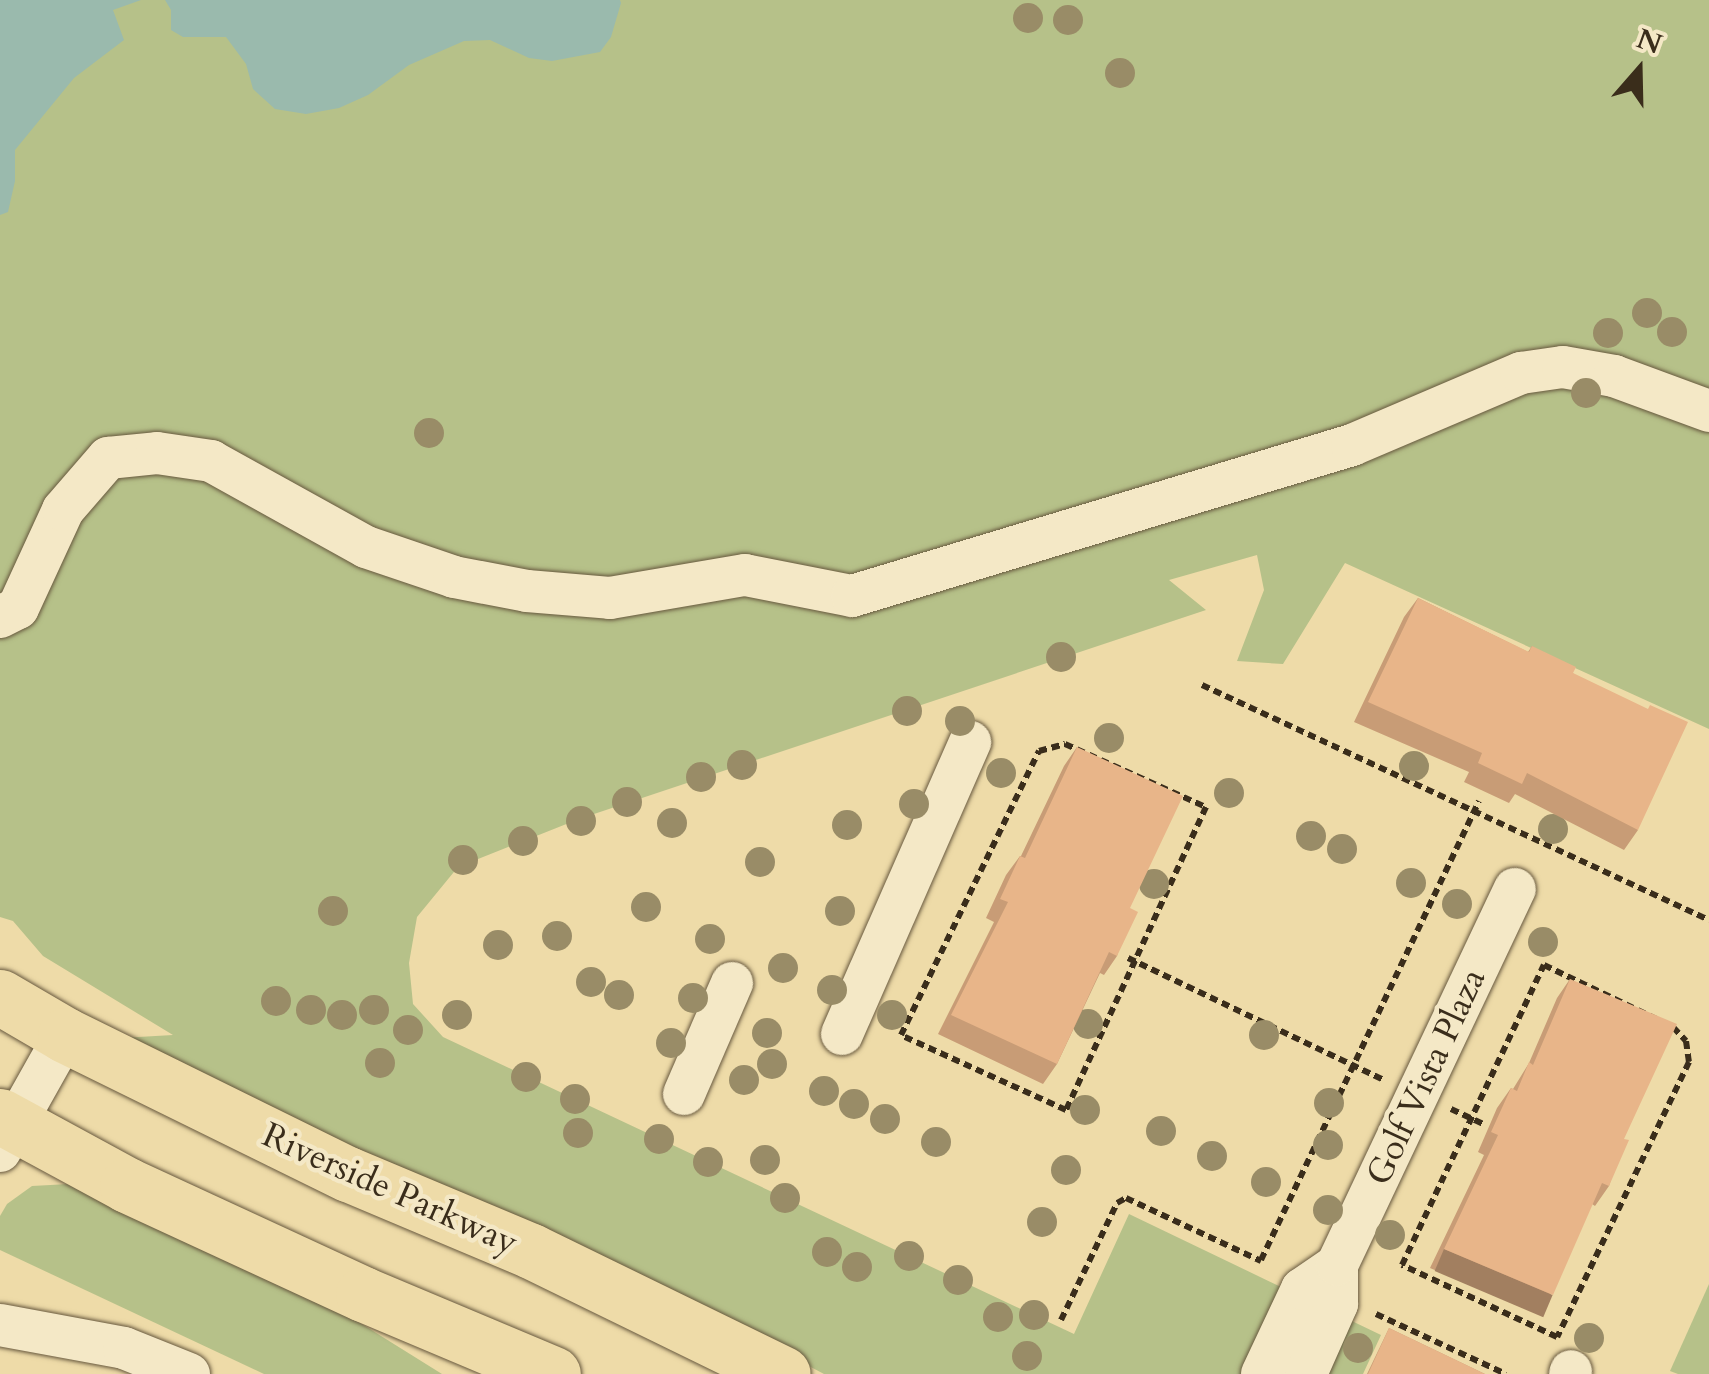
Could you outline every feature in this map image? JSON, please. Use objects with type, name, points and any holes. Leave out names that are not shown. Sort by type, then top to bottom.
[{"type":"main road","name":"Riverside Parkway","points":[[0,997],[65,1035],[348,1174],[547,1259],[783,1374]]},
{"type":"main road","points":[[5,1130],[363,1294],[552,1374]]},
{"type":"street","points":[[0,617],[18,608],[63,510],[108,458],[157,453],[211,461],[366,548],[454,576],[527,591],[610,598],[744,575],[852,596],[1352,446],[1520,373],[1563,366],[1614,376],[1709,411]]},
{"type":"street","points":[[842,1034],[970,742]]},
{"type":"street","name":"Golf Vista Plaza","points":[[1306,1374],[1337,1304],[1337,1266],[1514,889]]},
{"type":"street","points":[[684,1094],[732,983]]},
{"type":"street","points":[[5,1130],[65,1035]]},
{"type":"street","name":"Golf Vista Plaza","points":[[1262,1374],[1302,1288],[1337,1266]]},
{"type":"street","points":[[0,1326],[124,1348],[189,1374]]},
{"type":"path","points":[[1202,685],[1709,920]]},
{"type":"path","points":[[1066,744],[1206,807],[1132,959],[1066,1110],[901,1035],[1039,751],[1066,744]]},
{"type":"path","points":[[1261,1260],[1479,801]]},
{"type":"path","points":[[1132,959],[1354,1068],[1486,1125]]},
{"type":"path","points":[[1544,965],[1674,1028],[1686,1042],[1689,1062],[1558,1337],[1402,1266],[1472,1119],[1544,965]]},
{"type":"path","points":[[1061,1320],[1117,1203],[1126,1198],[1274,1266]]},
{"type":"path","points":[[1366,1310],[1506,1374]]},
{"type":"green space","points":[[0,0],[1709,0],[1709,729],[1345,563],[1283,664],[1237,661],[1264,590],[1257,555],[1169,580],[1206,610],[579,819],[458,867],[417,917],[409,963],[413,1004],[443,1037],[1074,1334],[1129,1214],[1381,1335],[1363,1374],[824,1374],[701,1309],[285,1121],[121,1038],[173,1035],[43,956],[13,921],[0,917]]},
{"type":"green space","points":[[69,1184],[349,1316],[442,1374],[264,1374],[0,1250],[0,1216],[7,1204],[32,1186]]},
{"type":"green space","points":[[1709,1284],[1709,1374],[1670,1371]]},
{"type":"shaded area","points":[[0,0],[141,0],[113,10],[124,40],[74,78],[15,150],[15,181],[8,212],[0,215]]},
{"type":"shaded area","points":[[165,0],[621,3],[611,37],[600,52],[552,61],[529,58],[490,40],[464,41],[409,65],[368,95],[339,108],[306,114],[275,109],[253,89],[246,64],[226,37],[183,37],[171,30],[171,10]]},
{"type":"building","points":[[1418,598],[1529,652],[1532,646],[1576,667],[1573,673],[1648,709],[1650,705],[1688,722],[1638,830],[1527,773],[1522,784],[1478,763],[1482,753],[1368,702]]},
{"type":"building","points":[[1077,747],[1183,796],[1130,908],[1138,912],[1117,956],[1109,952],[1057,1064],[951,1015],[1008,902],[1000,899],[1020,856],[1025,858]]},
{"type":"building","points":[[1570,979],[1677,1024],[1624,1139],[1629,1140],[1609,1186],[1602,1183],[1553,1295],[1444,1249],[1498,1135],[1491,1132],[1511,1088],[1517,1091],[1529,1062],[1533,1065]]},
{"type":"building","points":[[1389,1328],[1485,1374],[1368,1374]]}]
